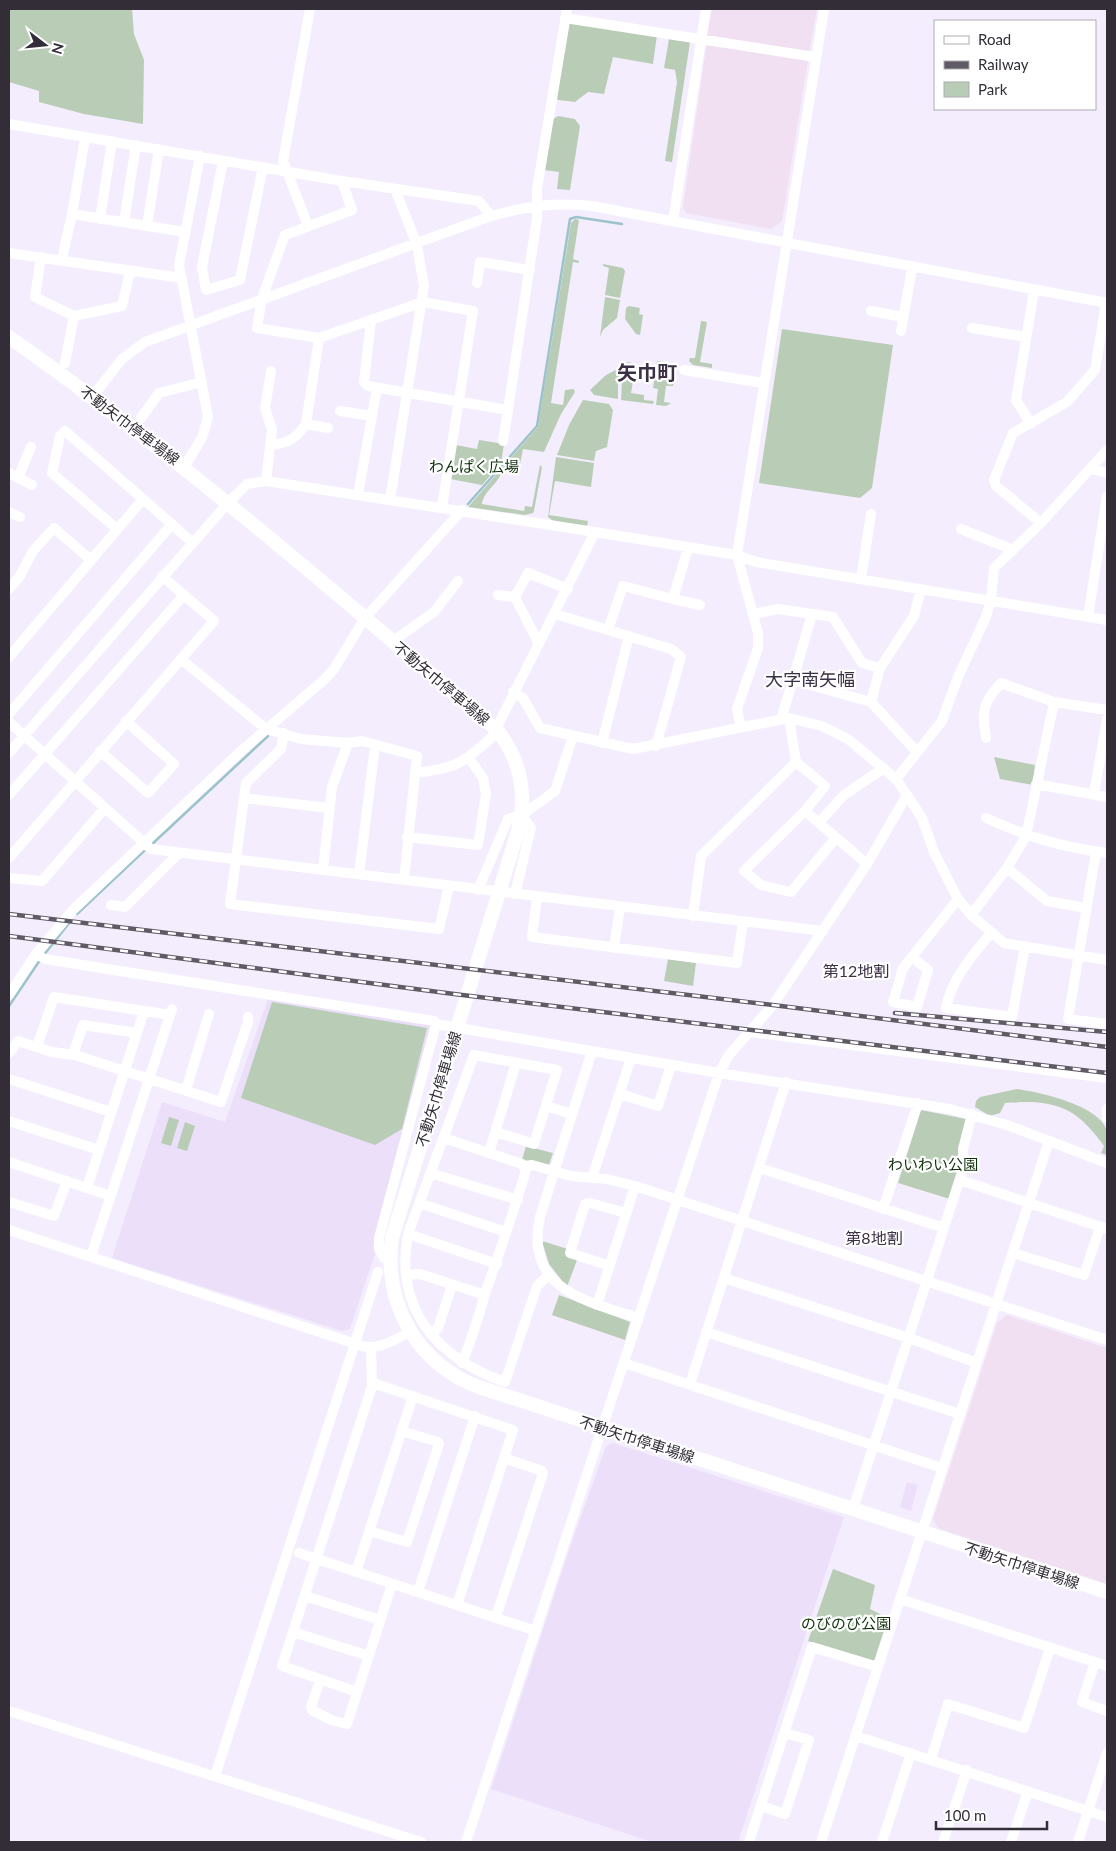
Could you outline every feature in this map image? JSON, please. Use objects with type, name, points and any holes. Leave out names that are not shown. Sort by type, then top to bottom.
[{"type":"main road","name":"不動矢巾停車場線","points":[[9,337],[92,396],[184,467],[497,730],[516,759],[520,776],[522,815],[518,831],[394,1230],[390,1260],[395,1298],[410,1332],[435,1361],[460,1379],[1107,1592]]},
{"type":"street","points":[[308,226],[283,161],[310,9]]},
{"type":"street","points":[[673,221],[706,9]]},
{"type":"street","points":[[741,727],[737,709],[758,648],[754,614],[736,555],[824,9]]},
{"type":"street","points":[[503,441],[530,270],[537,218],[536,205],[566,13],[701,40],[815,57]]},
{"type":"street","points":[[10,124],[342,181],[478,201],[491,216]]},
{"type":"street","points":[[62,259],[85,138]]},
{"type":"street","points":[[100,219],[112,141]]},
{"type":"street","points":[[124,222],[136,145]]},
{"type":"street","points":[[147,226],[159,149]]},
{"type":"street","points":[[184,467],[202,438],[208,417],[179,265],[200,156]]},
{"type":"street","points":[[223,160],[202,267],[206,290],[240,280],[263,168]]},
{"type":"street","points":[[342,181],[352,210],[285,235],[262,298],[258,328],[319,338],[423,302],[473,311],[442,507]]},
{"type":"street","points":[[390,500],[423,302],[424,286],[417,245],[395,189]]},
{"type":"street","points":[[92,396],[122,359],[145,342],[189,325],[417,245],[491,216],[536,205],[567,203],[592,206],[1034,291],[1107,303],[1096,370],[1067,402],[1013,433],[994,480],[996,486],[1041,523]]},
{"type":"street","points":[[72,214],[185,232]]},
{"type":"street","points":[[9,253],[62,259],[130,272],[182,278]]},
{"type":"street","points":[[41,257],[35,297],[74,316],[122,306],[130,272]]},
{"type":"street","points":[[477,283],[480,262],[530,270]]},
{"type":"street","points":[[901,331],[912,268]]},
{"type":"street","points":[[1031,424],[1016,400],[1034,291]]},
{"type":"street","points":[[871,310],[903,317]]},
{"type":"street","points":[[66,362],[74,316]]},
{"type":"street","points":[[371,320],[364,382],[368,386],[508,410]]},
{"type":"street","points":[[972,328],[1026,337]]},
{"type":"street","points":[[271,446],[287,443],[298,436],[306,424],[319,338]]},
{"type":"street","points":[[684,370],[763,383]]},
{"type":"street","points":[[266,480],[272,430],[265,408],[270,371]]},
{"type":"street","points":[[141,418],[160,393],[202,382]]},
{"type":"street","points":[[358,495],[377,388]]},
{"type":"street","points":[[340,411],[372,416]]},
{"type":"street","points":[[306,424],[328,428]]},
{"type":"street","points":[[117,529],[52,474],[60,436],[65,431],[192,542]]},
{"type":"street","points":[[31,447],[13,475],[32,485]]},
{"type":"street","points":[[896,779],[942,721],[958,677],[986,618],[991,599],[994,568],[1011,549],[1041,523],[1107,450]]},
{"type":"street","points":[[1091,469],[1107,473]]},
{"type":"street","points":[[9,753],[227,504],[247,484],[266,480],[736,555],[756,562],[991,599],[1107,620]]},
{"type":"street","points":[[1088,617],[1106,513],[1107,496]]},
{"type":"street","points":[[9,657],[142,499]]},
{"type":"street","points":[[9,995],[74,909],[274,731],[334,669],[365,618],[462,510]]},
{"type":"street","points":[[9,512],[20,517]]},
{"type":"street","points":[[861,579],[871,514]]},
{"type":"street","points":[[9,714],[172,524]]},
{"type":"street","points":[[9,589],[20,576],[33,551],[54,528],[91,560]]},
{"type":"street","points":[[961,529],[1011,549]]},
{"type":"street","points":[[415,773],[447,769],[469,758],[497,730],[513,692],[568,589],[594,532]]},
{"type":"street","points":[[673,599],[688,548]]},
{"type":"street","points":[[516,597],[528,573],[568,589]]},
{"type":"street","points":[[9,858],[74,780],[182,660],[214,621],[162,576]]},
{"type":"street","points":[[392,641],[434,612],[458,580]]},
{"type":"street","points":[[608,630],[623,586],[700,605]]},
{"type":"street","points":[[871,702],[880,668],[914,616],[922,589]]},
{"type":"street","points":[[9,796],[184,595]]},
{"type":"street","points":[[498,595],[516,597]]},
{"type":"street","points":[[516,597],[539,644]]},
{"type":"street","points":[[754,614],[778,609],[833,617],[862,663],[880,668]]},
{"type":"street","points":[[555,614],[670,649],[681,657],[656,746]]},
{"type":"street","points":[[812,614],[793,680],[785,718],[796,762],[825,786],[805,811],[744,871],[761,885],[791,892],[835,839]]},
{"type":"street","points":[[602,743],[629,636]]},
{"type":"street","points":[[182,660],[274,731],[301,739],[348,743],[362,741],[417,756],[404,880]]},
{"type":"street","points":[[793,680],[871,702],[917,752]]},
{"type":"street","points":[[986,738],[984,711],[988,697],[1001,683],[1054,702],[1107,710]]},
{"type":"street","points":[[513,692],[523,698],[540,728],[633,749],[656,746],[785,718],[822,726],[848,739],[896,779],[922,818],[934,852],[958,899],[971,915],[991,934],[1004,943],[1107,960]]},
{"type":"street","points":[[971,915],[1007,868],[1026,836],[1054,702]]},
{"type":"street","points":[[1094,794],[1107,719]]},
{"type":"street","points":[[9,722],[147,845],[179,852],[237,860],[743,922],[823,930]]},
{"type":"street","points":[[100,750],[148,793],[174,764],[126,722]]},
{"type":"street","points":[[274,731],[281,749],[246,783],[230,904],[439,929],[449,886]]},
{"type":"street","points":[[478,890],[508,820],[522,815],[555,791],[573,736]]},
{"type":"street","points":[[323,870],[334,775],[348,743]]},
{"type":"street","points":[[359,874],[375,746]]},
{"type":"street","points":[[407,837],[478,845],[486,794],[483,778],[469,758]]},
{"type":"street","points":[[693,916],[701,856],[796,762]]},
{"type":"street","points":[[823,818],[844,795],[884,768]]},
{"type":"street","points":[[1036,784],[1107,797]]},
{"type":"street","points":[[466,1842],[719,1073],[729,1055],[773,1005],[867,864],[907,795]]},
{"type":"street","points":[[244,798],[329,808]]},
{"type":"street","points":[[9,878],[42,881],[105,808]]},
{"type":"street","points":[[805,811],[835,839],[867,864]]},
{"type":"street","points":[[515,894],[531,828],[522,815]]},
{"type":"street","points":[[986,818],[1026,836],[1107,853]]},
{"type":"street","points":[[110,906],[124,907],[179,852]]},
{"type":"street","points":[[1096,852],[1068,1019],[1107,1024]]},
{"type":"street","points":[[1007,868],[1047,901],[1086,908]]},
{"type":"street","points":[[536,897],[532,937],[736,963],[743,922]]},
{"type":"street","points":[[912,957],[928,970],[917,1007],[893,1002],[903,968],[958,899]]},
{"type":"street","points":[[614,948],[620,907]]},
{"type":"street","points":[[991,934],[964,966],[949,993],[946,1008],[1012,1017],[1025,946]]},
{"type":"street","points":[[40,956],[434,1021],[436,1024],[671,1065],[918,1103],[972,1114],[1107,1163]]},
{"type":"street","points":[[37,1047],[52,998],[144,1011],[171,1012],[91,1256]]},
{"type":"street","points":[[87,1188],[144,1011]]},
{"type":"street","points":[[186,1090],[209,1014]]},
{"type":"street","points":[[9,1053],[18,1041],[73,1054],[149,1079],[223,1100],[248,1017]]},
{"type":"street","points":[[390,1260],[384,1258],[379,1249],[379,1238],[436,1024]]},
{"type":"street","points":[[73,1054],[83,1025],[137,1033]]},
{"type":"street","points":[[750,1032],[1107,1078]]},
{"type":"street","points":[[592,1051],[537,1230],[539,1254],[549,1276],[567,1292],[598,1305],[638,1318]]},
{"type":"street","points":[[496,1132],[534,1144],[557,1070],[474,1055],[408,1234],[406,1275],[414,1307],[430,1334],[462,1363],[504,1382],[537,1286],[549,1276]]},
{"type":"street","points":[[592,1178],[631,1058]]},
{"type":"street","points":[[489,1153],[516,1063]]},
{"type":"street","points":[[620,1094],[658,1106],[671,1065]]},
{"type":"street","points":[[9,1079],[111,1112]]},
{"type":"street","points":[[690,1384],[786,1082]]},
{"type":"street","points":[[883,1209],[918,1103]]},
{"type":"street","points":[[546,1106],[572,1114]]},
{"type":"street","points":[[1107,1109],[1107,1118]]},
{"type":"street","points":[[853,1509],[964,1169],[963,1149],[972,1114]]},
{"type":"street","points":[[9,1121],[99,1150]]},
{"type":"street","points":[[444,1138],[525,1166],[532,1165],[571,1176],[607,1179],[677,1198],[1107,1340]]},
{"type":"street","points":[[821,1842],[1049,1142]]},
{"type":"street","points":[[9,1162],[111,1196]]},
{"type":"street","points":[[462,1363],[477,1327],[485,1295],[518,1200],[525,1166]]},
{"type":"street","points":[[760,1168],[944,1228]]},
{"type":"street","points":[[430,1173],[518,1200]]},
{"type":"street","points":[[960,1180],[1104,1228],[1084,1275],[1013,1253]]},
{"type":"street","points":[[9,1202],[54,1216],[67,1181]]},
{"type":"street","points":[[598,1305],[635,1186]]},
{"type":"street","points":[[419,1203],[506,1232]]},
{"type":"street","points":[[610,1266],[570,1252],[585,1204],[590,1203],[626,1213]]},
{"type":"street","points":[[9,1230],[355,1344],[371,1347],[385,1345],[410,1332]]},
{"type":"street","points":[[408,1234],[497,1264]]},
{"type":"street","points":[[215,1776],[378,1272]]},
{"type":"street","points":[[406,1275],[420,1274],[485,1295]]},
{"type":"street","points":[[724,1278],[909,1338],[977,1363]]},
{"type":"street","points":[[430,1334],[438,1328],[452,1284]]},
{"type":"street","points":[[706,1332],[960,1414]]},
{"type":"street","points":[[357,1692],[283,1668],[304,1596],[373,1383],[371,1347]]},
{"type":"street","points":[[624,1363],[942,1468]]},
{"type":"street","points":[[373,1383],[512,1428],[457,1605]]},
{"type":"street","points":[[356,1572],[413,1396]]},
{"type":"street","points":[[418,1592],[475,1416]]},
{"type":"street","points":[[369,1531],[407,1542],[439,1444],[438,1442],[401,1431]]},
{"type":"street","points":[[496,1617],[543,1473],[542,1470],[504,1458]]},
{"type":"street","points":[[299,1553],[536,1630]]},
{"type":"street","points":[[320,1680],[311,1707],[312,1710],[345,1725],[392,1584]]},
{"type":"street","points":[[304,1596],[380,1620]]},
{"type":"street","points":[[900,1599],[1107,1666]]},
{"type":"street","points":[[293,1632],[369,1656]]},
{"type":"street","points":[[749,1842],[812,1647],[878,1666]]},
{"type":"street","points":[[931,1759],[948,1704],[1024,1728],[1050,1648]]},
{"type":"street","points":[[1095,1662],[1082,1702],[1107,1711]]},
{"type":"street","points":[[9,1710],[421,1842]]},
{"type":"street","points":[[761,1806],[785,1814],[809,1740],[785,1732]]},
{"type":"street","points":[[856,1736],[967,1770],[1107,1817]]},
{"type":"street","points":[[882,1842],[912,1753]]},
{"type":"street","points":[[1078,1842],[1107,1753]]},
{"type":"street","points":[[943,1842],[967,1770]]},
{"type":"street","points":[[1011,1842],[1028,1790]]},
{"type":"shaded area","points":[[712,9],[817,9],[809,54],[707,36]]},
{"type":"shaded area","points":[[709,44],[808,60],[782,221],[771,229],[686,213],[683,207],[706,48]]},
{"type":"shaded area","points":[[268,999],[432,1025],[373,1246],[375,1254],[350,1329],[342,1331],[112,1258],[162,1102],[225,1122]]},
{"type":"shaded area","points":[[1007,1315],[1107,1348],[1107,1584],[938,1528],[933,1519],[997,1323]]},
{"type":"shaded area","points":[[613,1443],[844,1517],[738,1842],[652,1842],[491,1789],[568,1553],[606,1446]]},
{"type":"shaded area","points":[[907,1482],[918,1485],[911,1511],[900,1507]]},
{"type":"green space","points":[[9,9],[132,9],[134,34],[144,60],[143,124],[84,114],[39,102],[39,91],[9,82]]},
{"type":"green space","points":[[567,21],[657,35],[653,64],[613,57],[604,94],[588,92],[575,102],[558,100],[555,95]]},
{"type":"green space","points":[[669,39],[690,42],[672,162],[665,161],[677,82],[675,70],[664,68]]},
{"type":"green space","points":[[558,116],[575,119],[580,126],[570,190],[557,189],[559,172],[544,170],[552,120]]},
{"type":"green space","points":[[575,219],[579,220],[573,259],[579,261],[579,263],[573,262],[551,403],[563,405],[565,390],[574,389],[575,392],[561,414],[544,452],[523,449],[518,474],[502,471],[485,495],[482,504],[524,511],[525,506],[532,507],[540,465],[542,467],[534,511],[525,515],[468,507],[538,427],[571,223]]},
{"type":"green space","points":[[603,264],[623,268],[625,271],[620,298],[605,295],[609,268],[603,266]]},
{"type":"green space","points":[[605,297],[620,300],[617,318],[603,330],[600,337]]},
{"type":"green space","points":[[629,306],[640,308],[639,314],[643,315],[640,335],[636,334],[625,319],[626,308]]},
{"type":"green space","points":[[701,321],[707,322],[700,362],[712,364],[712,368],[693,365],[689,361],[690,358],[695,358]]},
{"type":"green space","points":[[782,329],[893,345],[872,488],[860,498],[759,483]]},
{"type":"green space","points":[[657,361],[665,362],[675,375],[673,386],[666,386],[664,402],[671,403],[666,406],[656,405],[658,389],[653,388]]},
{"type":"green space","points":[[627,362],[632,363],[631,370],[635,370],[631,393],[644,395],[644,400],[654,401],[653,404],[621,400],[622,381]]},
{"type":"green space","points":[[623,366],[618,380],[618,399],[594,395],[590,390],[606,375]]},
{"type":"green space","points":[[583,400],[609,404],[613,410],[607,447],[596,451],[594,461],[557,455],[569,425]]},
{"type":"green space","name":"わんぱく広場","points":[[479,440],[504,444],[501,463],[482,485],[450,479],[456,445],[477,449]]},
{"type":"green space","points":[[556,457],[594,463],[591,487],[555,481],[549,515],[588,521],[587,527],[553,521],[548,517]]},
{"type":"green space","points":[[994,757],[1035,765],[1033,785],[1000,779]]},
{"type":"green space","points":[[668,959],[696,963],[693,986],[664,981]]},
{"type":"green space","points":[[272,1002],[427,1028],[402,1129],[375,1145],[241,1098]]},
{"type":"green space","points":[[1017,1089],[1040,1093],[1069,1102],[1094,1115],[1103,1123],[1107,1132],[1107,1155],[1101,1153],[1104,1146],[1094,1133],[1073,1114],[1062,1108],[1037,1102],[1005,1103],[1000,1113],[990,1116],[975,1107],[976,1101],[980,1097]]},
{"type":"green space","name":"わいわい公園","points":[[921,1110],[966,1119],[953,1200],[898,1183]]},
{"type":"green space","points":[[169,1117],[179,1120],[171,1146],[161,1143]]},
{"type":"green space","points":[[185,1122],[195,1126],[187,1151],[177,1148]]},
{"type":"green space","points":[[526,1146],[553,1153],[549,1165],[522,1160]]},
{"type":"green space","points":[[542,1241],[568,1249],[577,1260],[567,1287],[549,1264]]},
{"type":"green space","points":[[559,1295],[630,1322],[625,1340],[552,1315]]},
{"type":"green space","name":"のびのび公園","points":[[833,1569],[875,1585],[870,1609],[888,1618],[874,1661],[808,1641]]},
{"type":"waterway","points":[[468,504],[537,426],[570,219],[576,217],[622,224]]},
{"type":"waterway","points":[[150,846],[268,736]]},
{"type":"waterway","points":[[77,914],[146,849]]},
{"type":"waterway","points":[[43,956],[70,922]]},
{"type":"waterway","points":[[9,1006],[40,960]]},
{"type":"railway","points":[[9,914],[773,1005],[1107,1047]]},
{"type":"railway","points":[[9,936],[454,994],[1107,1073]]},
{"type":"railway","points":[[895,1013],[1107,1032]]},
{"type":"district","name":"矢巾町","points":[[647,372]]},
{"type":"district","name":"大字南矢幅","points":[[810,679]]},
{"type":"district","name":"第12地割","points":[[856,970]]},
{"type":"district","name":"第8地割","points":[[874,1237]]}]
